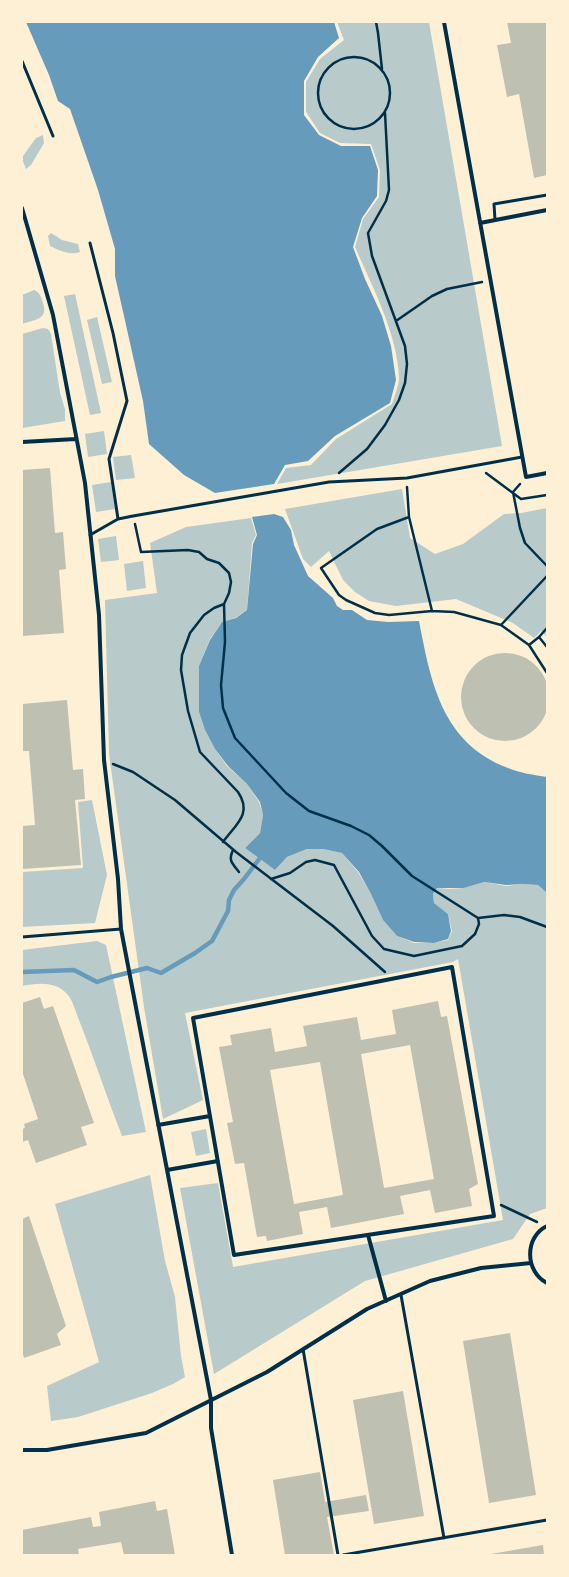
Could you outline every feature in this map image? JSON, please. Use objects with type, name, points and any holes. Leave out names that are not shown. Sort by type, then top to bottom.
[{"type":"street","points":[[444,22],[526,477],[547,473]]},
{"type":"street","points":[[22,208],[53,315],[85,482],[99,615],[104,760],[118,879],[121,929],[211,1400],[211,1428],[232,1555]]},
{"type":"street","points":[[480,223],[547,210]]},
{"type":"street","points":[[22,442],[76,439]]},
{"type":"street","points":[[452,967],[494,1216],[234,1255],[193,1018],[393,979],[452,967]]},
{"type":"street","points":[[158,1125],[210,1116]]},
{"type":"street","points":[[167,1170],[218,1161]]},
{"type":"street","points":[[547,1227],[535,1236],[531,1246],[531,1263],[536,1273],[547,1283]]},
{"type":"street","points":[[368,1235],[386,1301]]},
{"type":"street","points":[[22,1450],[47,1450],[146,1433],[267,1372],[367,1310],[401,1294],[430,1282],[481,1268],[531,1263]]},
{"type":"lane","points":[[22,61],[53,136]]},
{"type":"lane","points":[[496,220],[494,204],[547,195]]},
{"type":"lane","points":[[90,243],[113,333],[127,401],[109,459],[118,519]]},
{"type":"lane","points":[[90,535],[118,519],[134,516],[329,482],[407,478],[522,457]]},
{"type":"lane","points":[[22,937],[121,929]]},
{"type":"lane","points":[[401,1294],[444,1538]]},
{"type":"lane","points":[[303,1349],[338,1555]]},
{"type":"lane","points":[[343,1555],[547,1520]]},
{"type":"path","points":[[376,22],[382,69]]},
{"type":"path","points":[[348,57],[361,57],[373,61],[382,69],[388,79],[391,91],[390,102],[385,113],[377,122],[367,128],[355,130],[344,128],[333,123],[325,115],[319,104],[317,92],[320,80],[326,69],[336,61],[348,57]]},
{"type":"path","points":[[329,482],[367,449],[385,425],[399,400],[405,383],[408,364],[405,346],[372,256],[368,233],[386,201],[389,190],[385,113]]},
{"type":"path","points":[[396,321],[432,296],[448,289],[490,280]]},
{"type":"path","points":[[475,466],[521,499],[547,494]]},
{"type":"path","points":[[512,492],[526,477]]},
{"type":"path","points":[[407,478],[409,517],[432,610]]},
{"type":"path","points":[[512,492],[525,543],[547,566]]},
{"type":"path","points":[[134,516],[141,552],[188,550],[199,552],[207,559],[219,563],[229,573],[231,582],[230,593],[224,604],[225,642],[221,685],[221,696],[226,719],[235,738],[286,793],[310,811],[351,826],[369,835],[412,876],[478,918],[504,915],[520,917],[547,927]]},
{"type":"path","points":[[409,517],[378,529],[321,568],[339,595],[352,603],[375,613],[389,615],[432,610],[454,612],[501,625],[529,645],[547,673]]},
{"type":"path","points":[[501,625],[547,576]]},
{"type":"path","points":[[223,842],[242,818],[244,809],[243,799],[200,752],[188,711],[181,670],[182,655],[190,633],[204,615],[214,608],[224,604]]},
{"type":"path","points":[[529,645],[547,628]]},
{"type":"path","points":[[539,637],[547,647]]},
{"type":"path","points":[[104,760],[133,772],[175,800],[234,851],[333,926],[393,979]]},
{"type":"path","points":[[234,851],[230,857],[231,862],[239,872]]},
{"type":"path","points":[[270,879],[290,873],[306,862],[315,860],[334,865],[372,936],[384,949],[414,956],[462,946],[475,934],[479,924],[478,918]]},
{"type":"path","points":[[492,1201],[547,1227]]},
{"type":"shaded area","points":[[337,22],[429,22],[502,446],[277,484],[286,468],[311,465],[336,439],[392,404],[399,381],[398,362],[389,328],[355,247],[363,219],[379,197],[380,170],[371,144],[340,143],[320,133],[306,112],[306,82],[320,59],[344,40]]},
{"type":"shaded area","points":[[43,135],[44,143],[31,165],[26,169],[22,159],[23,156],[36,138]]},
{"type":"shaded area","points":[[51,233],[62,240],[78,244],[80,252],[68,253],[50,246],[48,236]]},
{"type":"shaded area","points":[[34,290],[39,293],[42,300],[44,306],[43,315],[37,319],[22,324],[22,295]]},
{"type":"shaded area","points":[[75,294],[101,413],[90,415],[64,296]]},
{"type":"shaded area","points":[[97,317],[112,382],[102,384],[87,320]]},
{"type":"shaded area","points":[[43,328],[48,329],[51,334],[60,393],[65,409],[65,421],[22,428],[22,334]]},
{"type":"shaded area","points":[[104,431],[107,454],[88,457],[85,434]]},
{"type":"shaded area","points":[[131,455],[135,478],[116,480],[113,457]]},
{"type":"shaded area","points":[[111,482],[115,509],[96,512],[92,485]]},
{"type":"shaded area","points":[[402,489],[410,538],[435,554],[463,544],[504,514],[521,513],[547,508],[547,637],[541,631],[534,638],[513,623],[456,599],[396,606],[369,601],[355,592],[343,580],[329,551],[311,567],[303,559],[285,509]]},
{"type":"shaded area","points":[[251,518],[256,535],[252,543],[247,610],[235,618],[222,622],[210,639],[199,666],[199,712],[205,730],[215,749],[227,766],[247,784],[259,802],[263,815],[260,833],[245,848],[275,870],[287,857],[307,849],[323,849],[342,853],[358,872],[371,894],[383,920],[397,936],[414,943],[434,943],[448,940],[452,931],[448,914],[434,903],[433,894],[437,888],[464,888],[484,882],[506,886],[523,884],[538,885],[547,893],[547,1208],[530,1214],[513,1239],[365,1281],[214,1374],[180,1188],[218,1183],[233,1267],[503,1220],[458,959],[453,962],[185,1013],[203,1100],[163,1119],[144,1007],[109,754],[105,600],[157,593],[150,543],[186,527]]},
{"type":"shaded area","points":[[116,536],[119,560],[101,562],[98,539]]},
{"type":"shaded area","points":[[143,561],[146,588],[127,591],[124,564]]},
{"type":"shaded area","points":[[92,800],[107,875],[95,923],[22,927],[22,872],[83,868],[78,802]]},
{"type":"shaded area","points":[[97,941],[106,945],[146,1132],[122,1136],[74,1007],[68,995],[63,990],[52,985],[34,984],[22,986],[22,950]]},
{"type":"shaded area","points":[[206,1129],[210,1153],[196,1156],[191,1132]]},
{"type":"shaded area","points":[[150,1175],[165,1261],[175,1297],[181,1356],[185,1377],[152,1393],[78,1417],[51,1421],[47,1386],[99,1362],[55,1204]]},
{"type":"water","points":[[26,22],[334,22],[339,38],[318,57],[304,81],[304,115],[319,135],[341,146],[370,146],[378,170],[377,196],[362,218],[353,247],[365,279],[382,316],[391,346],[396,380],[390,403],[335,436],[308,461],[285,465],[274,484],[215,493],[184,475],[149,444],[143,401],[115,276],[115,249],[98,190],[70,109],[58,101],[49,75]]},
{"type":"water","points":[[274,514],[283,517],[291,530],[294,545],[308,576],[333,598],[337,606],[343,610],[352,610],[367,620],[388,622],[419,621],[429,667],[443,708],[454,727],[468,743],[486,757],[508,768],[522,773],[547,777],[547,893],[538,885],[506,885],[484,882],[464,888],[437,888],[433,894],[434,903],[448,914],[451,931],[448,939],[434,943],[414,942],[397,936],[383,920],[359,872],[342,853],[323,849],[307,849],[287,857],[275,870],[245,848],[260,833],[263,815],[260,802],[247,784],[228,766],[215,749],[205,730],[199,712],[199,666],[210,640],[222,622],[236,618],[247,610],[253,544],[257,535],[252,517]]},
{"type":"building","points":[[507,22],[547,22],[547,175],[534,178],[519,94],[507,97],[497,45],[511,43]]},
{"type":"building","points":[[50,468],[55,533],[63,532],[66,569],[59,570],[64,633],[22,636],[22,470]]},
{"type":"building","points":[[505,653],[522,657],[536,666],[545,680],[549,697],[545,714],[536,728],[522,737],[505,741],[488,737],[474,728],[465,714],[461,697],[465,680],[474,666],[488,657]]},
{"type":"building","points":[[67,700],[73,770],[83,769],[85,799],[75,800],[81,865],[22,869],[22,826],[35,825],[29,751],[22,751],[22,704]]},
{"type":"building","points":[[40,997],[44,1009],[53,1006],[94,1123],[81,1127],[87,1145],[36,1163],[28,1140],[22,1142],[22,1129],[25,1128],[24,1124],[38,1119],[22,1071],[22,1003]]},
{"type":"building","points":[[438,1001],[441,1017],[447,1016],[478,1184],[469,1189],[472,1206],[435,1213],[430,1190],[400,1196],[404,1214],[331,1228],[327,1207],[299,1212],[303,1234],[267,1241],[266,1236],[257,1237],[244,1163],[235,1164],[227,1123],[233,1122],[219,1047],[232,1045],[230,1035],[271,1028],[275,1052],[307,1046],[303,1026],[357,1017],[361,1040],[396,1034],[392,1010]],"holes":[[[410,1045],[434,1179],[384,1188],[361,1054]],[[320,1062],[343,1195],[294,1204],[270,1070]]]},
{"type":"building","points":[[29,1216],[66,1326],[57,1334],[61,1345],[24,1358],[22,1351],[22,1219]]},
{"type":"building","points":[[510,1333],[536,1495],[489,1503],[463,1341]]},
{"type":"building","points":[[403,1391],[424,1516],[374,1524],[353,1400]]},
{"type":"building","points":[[320,1472],[325,1502],[366,1495],[369,1511],[327,1517],[334,1555],[285,1555],[273,1480]]},
{"type":"building","points":[[155,1501],[157,1511],[167,1509],[175,1555],[124,1555],[121,1542],[78,1549],[79,1555],[22,1555],[22,1530],[91,1517],[93,1527],[101,1526],[99,1512]]},
{"type":"building","points":[[543,1545],[544,1555],[491,1555],[491,1554]]},
{"type":"waterway","points":[[22,972],[74,970],[97,982],[147,968],[161,973],[212,941],[228,911],[229,900],[234,890],[263,854]]}]
